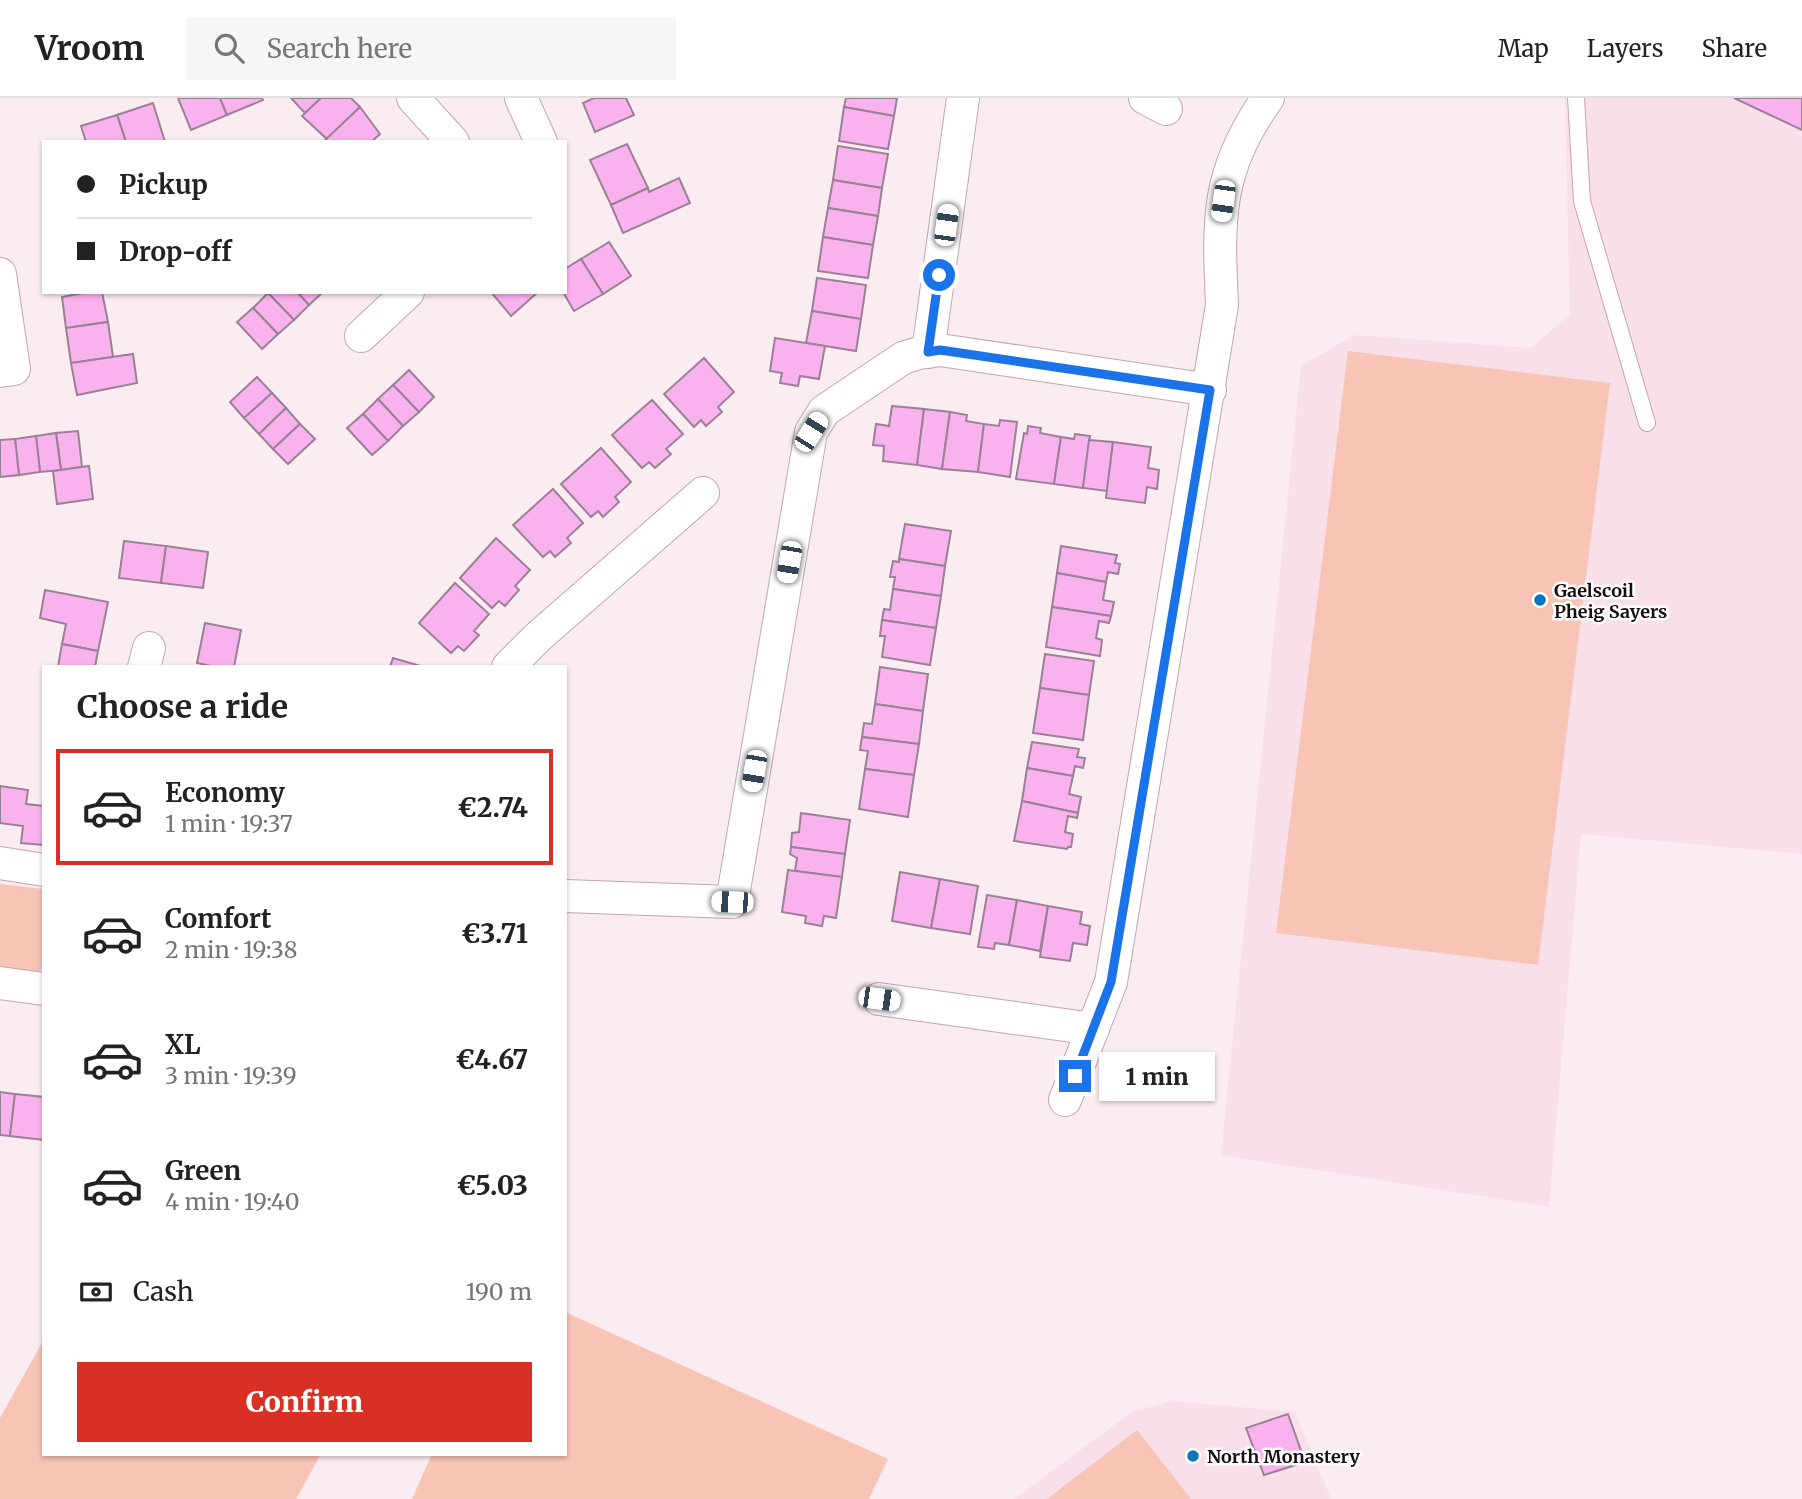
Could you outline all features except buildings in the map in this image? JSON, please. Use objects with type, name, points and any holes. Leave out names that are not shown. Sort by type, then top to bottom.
[{"type":"street","points":[[413,98],[451,140]]},
{"type":"street","points":[[521,98],[540,140]]},
{"type":"street","points":[[928,352],[963,98]]},
{"type":"street","points":[[1065,1100],[1111,982],[1210,390],[1222,305],[1219,243],[1225,186],[1234,155],[1251,122],[1268,98]]},
{"type":"street","points":[[0,274],[14,369],[0,371]]},
{"type":"street","points":[[362,335],[406,294]]},
{"type":"street","points":[[567,896],[732,902],[811,432],[824,411],[903,358],[940,350],[1210,390]]},
{"type":"street","points":[[510,665],[538,637],[703,493]]},
{"type":"street","points":[[0,863],[42,870]]},
{"type":"street","points":[[0,983],[42,989]]},
{"type":"street","points":[[879,999],[1093,1029]]},
{"type":"lane","points":[[1576,98],[1582,201],[1647,423]]},
{"type":"shaded area","name":"Gaelscoil Pheig Sayers","points":[[1565,98],[1802,98],[1802,854],[1581,834],[1549,1207],[1221,1155],[1301,366],[1354,335],[1531,348],[1570,314]]},
{"type":"shaded area","points":[[1348,351],[1610,383],[1538,965],[1276,933]]},
{"type":"shaded area","points":[[0,884],[42,889],[42,970],[28,975],[0,971]]},
{"type":"shaded area","points":[[567,1313],[888,1459],[869,1499],[412,1499],[431,1456],[567,1456]]},
{"type":"shaded area","points":[[42,1343],[42,1456],[320,1456],[296,1499],[0,1499],[0,1418]]},
{"type":"shaded area","name":"North Monastery","points":[[1172,1401],[1295,1412],[1331,1499],[1014,1499],[1132,1412]]},
{"type":"shaded area","points":[[1137,1430],[1191,1499],[1047,1499]]},
{"type":"place","name":"Gaelscoil Pheig Sayers","points":[[1540,600]]},
{"type":"place","name":"North Monastery","points":[[1193,1456]]},
{"type":"route","points":[[939,275],[928,352],[940,350],[1210,390],[1111,982],[1075,1076]]}]
